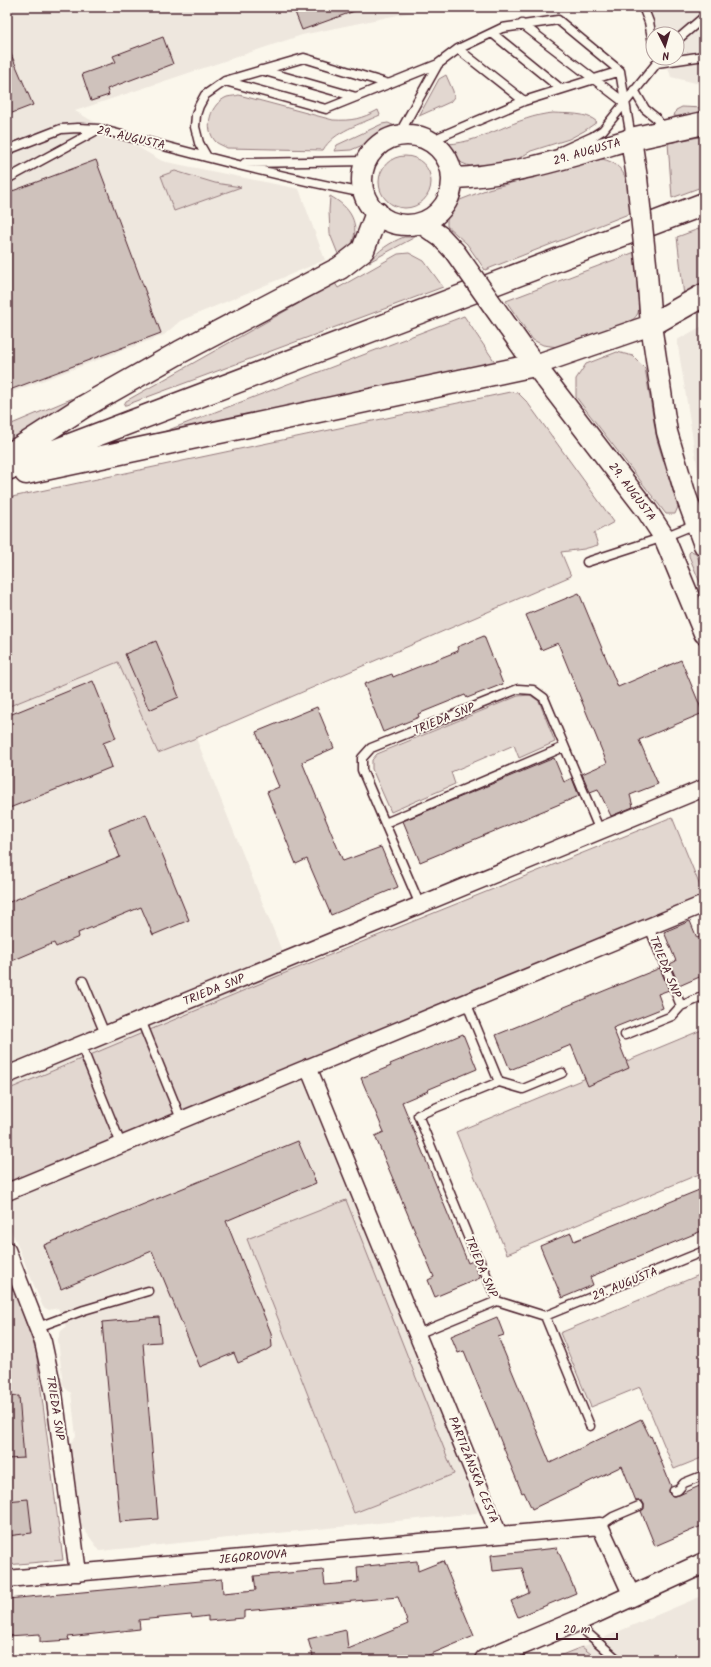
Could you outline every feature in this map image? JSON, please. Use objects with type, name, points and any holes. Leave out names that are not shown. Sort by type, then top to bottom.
[{"type":"main road","points":[[631,139],[665,130],[704,123]]},
{"type":"main road","points":[[7,469],[704,204]]},
{"type":"main road","points":[[7,456],[83,407],[159,364],[340,268],[363,250],[376,212]]},
{"type":"main road","points":[[651,324],[704,295]]},
{"type":"main road","points":[[7,477],[535,365]]},
{"type":"street","points":[[414,135],[430,141],[446,156],[452,178],[451,192],[444,206],[434,216],[421,223],[402,224],[384,218],[371,207],[364,193],[362,182],[366,161],[376,147],[382,142],[398,136],[414,135]]},
{"type":"street","name":"29. AUGUSTA","points":[[452,178],[498,174],[547,163],[631,139],[637,178],[651,324],[667,432],[700,523],[704,545]]},
{"type":"street","name":"29. AUGUSTA","points":[[421,223],[441,236],[455,252],[535,365],[647,511],[664,537],[704,633]]},
{"type":"street","points":[[535,365],[651,324]]},
{"type":"street","name":"TRIEDA SNP","points":[[7,1075],[704,788]]},
{"type":"street","name":"TRIEDA SNP","points":[[7,1192],[308,1066],[704,904]]},
{"type":"street","points":[[308,1066],[417,1334]]},
{"type":"street","name":"TRIEDA SNP","points":[[7,1250],[43,1342],[54,1393],[78,1573]]},
{"type":"street","name":"PARTIZÁNSKA CESTA","points":[[417,1334],[499,1536],[600,1526]]},
{"type":"street","points":[[600,1526],[632,1596]]},
{"type":"street","name":"JEGOROVOVA","points":[[7,1579],[499,1536]]},
{"type":"street","points":[[485,1660],[575,1622],[704,1562]]},
{"type":"lane","points":[[642,7],[650,26]]},
{"type":"lane","points":[[685,33],[704,17]]},
{"type":"lane","points":[[225,81],[326,109],[438,64],[458,49],[502,28],[558,20],[620,71],[631,139]]},
{"type":"lane","points":[[522,24],[625,103]]},
{"type":"lane","points":[[492,33],[560,89]]},
{"type":"lane","points":[[458,49],[524,101]]},
{"type":"lane","points":[[685,58],[704,56]]},
{"type":"lane","points":[[207,157],[199,143],[196,127],[196,115],[205,95],[225,81],[304,58],[389,84]]},
{"type":"lane","points":[[398,136],[438,64]]},
{"type":"lane","points":[[547,163],[557,154],[603,130],[653,66]]},
{"type":"lane","points":[[261,70],[356,97]]},
{"type":"lane","points":[[430,141],[524,101],[620,71]]},
{"type":"lane","points":[[634,90],[645,109],[655,117],[665,130]]},
{"type":"lane","name":"29. AUGUSTA","points":[[7,150],[61,129],[99,129],[232,164],[326,186],[364,193]]},
{"type":"lane","points":[[7,179],[99,129]]},
{"type":"lane","name":"29. AUGUSTA","points":[[232,164],[366,161]]},
{"type":"lane","points":[[587,562],[664,537],[700,523]]},
{"type":"lane","name":"TRIEDA SNP","points":[[420,905],[362,770],[362,758],[371,748],[518,689],[533,690],[544,698],[600,831]]},
{"type":"lane","points":[[385,823],[564,747]]},
{"type":"lane","name":"TRIEDA SNP","points":[[648,927],[681,1006],[704,996]]},
{"type":"lane","points":[[83,981],[105,1034]]},
{"type":"lane","points":[[466,1002],[499,1082],[523,1089],[562,1073]]},
{"type":"lane","points":[[625,1035],[672,1016],[681,1006]]},
{"type":"lane","points":[[141,1020],[180,1120]]},
{"type":"lane","points":[[81,1045],[122,1144]]},
{"type":"lane","name":"TRIEDA SNP","points":[[417,1334],[497,1301],[482,1265],[473,1249],[418,1114],[499,1082]]},
{"type":"lane","name":"29. AUGUSTA","points":[[546,1316],[704,1251]]},
{"type":"lane","points":[[38,1327],[84,1310],[148,1291]]},
{"type":"lane","points":[[497,1301],[546,1316],[590,1426]]},
{"type":"lane","points":[[674,1491],[678,1490],[684,1483],[704,1475]]},
{"type":"lane","name":"PARTIZÁNSKA CESTA","points":[[600,1526],[613,1517],[639,1506]]},
{"type":"lane","points":[[575,1622],[618,1660]]},
{"type":"shaded area","points":[[7,7],[436,7],[302,35],[75,111],[162,161],[299,189],[325,260],[180,321],[164,335],[7,394]]},
{"type":"shaded area","points":[[649,7],[704,7],[704,85],[671,77],[668,66],[685,66],[685,26],[655,26]]},
{"type":"shaded area","points":[[446,75],[454,97],[450,102],[419,116],[439,79]]},
{"type":"shaded area","points":[[239,95],[333,120],[356,119],[378,110],[380,115],[341,133],[328,143],[323,150],[227,148],[217,143],[212,136],[209,123],[210,117],[216,105],[221,100],[227,97]]},
{"type":"shaded area","points":[[682,107],[704,108],[704,113],[686,117],[674,116],[676,110]]},
{"type":"shaded area","points":[[553,113],[582,115],[597,122],[569,139],[531,151],[516,160],[474,168],[462,163],[453,155],[448,144],[475,139],[526,119]]},
{"type":"shaded area","points":[[388,123],[395,126],[376,136],[365,144],[351,150],[334,151],[337,145],[382,124]]},
{"type":"shaded area","points":[[704,136],[704,186],[672,198],[668,143]]},
{"type":"shaded area","points":[[400,156],[410,156],[424,163],[431,177],[431,187],[424,201],[410,208],[400,208],[390,204],[383,197],[379,187],[379,177],[383,167],[390,160]]},
{"type":"shaded area","points":[[602,159],[611,162],[623,172],[628,187],[631,213],[485,270],[467,244],[447,226],[447,217],[460,200],[488,189]]},
{"type":"shaded area","points":[[175,171],[215,183],[241,187],[174,211],[161,176]]},
{"type":"shaded area","points":[[330,196],[343,205],[352,217],[354,224],[355,231],[350,248],[340,259],[330,234]]},
{"type":"shaded area","points":[[704,227],[704,284],[684,296],[677,237]]},
{"type":"shaded area","points":[[404,237],[415,237],[369,262],[385,247]]},
{"type":"shaded area","points":[[635,252],[639,307],[636,316],[627,323],[558,347],[543,345],[533,340],[506,301]]},
{"type":"shaded area","points":[[409,253],[424,261],[443,287],[124,405],[126,401],[335,283],[338,288],[398,254]]},
{"type":"shaded area","points":[[464,316],[497,365],[140,441]]},
{"type":"shaded area","points":[[704,325],[704,509],[677,340]]},
{"type":"shaded area","points":[[617,352],[633,356],[645,368],[657,440],[678,507],[675,514],[666,514],[576,397],[576,379],[586,364]]},
{"type":"shaded area","points":[[116,380],[7,444],[7,426]]},
{"type":"shaded area","points":[[510,392],[518,393],[527,402],[614,522],[594,533],[598,545],[584,549],[561,552],[571,576],[158,753],[118,662],[7,707],[7,498]]},
{"type":"shaded area","points":[[691,551],[696,553],[704,574],[704,592],[689,556]]},
{"type":"shaded area","points":[[118,662],[158,752],[196,738],[290,971],[7,1090],[7,707]]},
{"type":"shaded area","points":[[530,695],[539,701],[555,742],[519,758],[514,745],[451,772],[455,784],[391,812],[372,769],[372,760],[377,754],[518,696]]},
{"type":"shaded area","points":[[672,817],[704,896],[7,1185],[7,1090],[290,971]]},
{"type":"shaded area","points":[[704,1029],[704,1172],[507,1254],[456,1132]]},
{"type":"shaded area","points":[[297,1066],[480,1504],[477,1513],[100,1551],[80,1524],[70,1444],[76,1436],[71,1393],[63,1386],[58,1339],[61,1331],[66,1327],[58,1308],[49,1310],[43,1307],[7,1220],[7,1185]]},
{"type":"shaded area","points":[[346,1200],[454,1474],[354,1513],[247,1239]]},
{"type":"shaded area","points":[[704,1273],[704,1457],[674,1469],[640,1387],[591,1407],[560,1333]]},
{"type":"shaded area","points":[[7,1283],[13,1286],[36,1351],[63,1560],[7,1565]]},
{"type":"shaded area","points":[[704,1595],[704,1660],[585,1660],[591,1654],[582,1647]]},
{"type":"shaded area","points":[[582,1647],[591,1654],[585,1660],[549,1660]]},
{"type":"building","points":[[293,7],[359,7],[360,9],[302,30]]},
{"type":"building","points":[[163,37],[173,64],[107,89],[109,95],[91,101],[82,74],[116,62],[113,56]]},
{"type":"building","points":[[7,45],[33,105],[7,115]]},
{"type":"building","points":[[96,160],[161,333],[7,391],[7,193]]},
{"type":"building","points":[[579,593],[618,687],[681,660],[703,713],[639,740],[658,784],[630,795],[633,807],[611,816],[598,789],[590,792],[582,774],[607,763],[558,643],[541,650],[526,615]]},
{"type":"building","points":[[484,636],[503,684],[467,698],[465,695],[418,714],[419,717],[383,732],[364,684],[392,674],[393,677],[458,651],[457,647]]},
{"type":"building","points":[[156,641],[179,697],[149,710],[125,654]]},
{"type":"building","points":[[93,681],[116,738],[103,743],[112,767],[7,809],[7,716]]},
{"type":"building","points":[[317,707],[334,748],[302,762],[343,861],[381,847],[398,887],[331,915],[307,859],[296,864],[267,792],[279,787],[256,732]]},
{"type":"building","points":[[554,758],[564,782],[572,778],[579,796],[420,862],[403,821]]},
{"type":"building","points":[[146,814],[189,920],[153,935],[141,907],[78,933],[79,937],[56,947],[54,943],[7,963],[7,903],[120,857],[109,829]]},
{"type":"building","points":[[690,921],[697,938],[704,935],[704,975],[679,986],[670,964],[676,961],[664,932]]},
{"type":"building","points":[[660,968],[669,990],[658,994],[663,1008],[613,1028],[629,1068],[588,1086],[571,1045],[510,1070],[496,1035]]},
{"type":"building","points":[[463,1034],[477,1069],[402,1102],[468,1263],[473,1261],[480,1278],[435,1297],[428,1280],[434,1277],[375,1136],[384,1132],[361,1078],[391,1066],[390,1064]]},
{"type":"building","points":[[298,1141],[316,1183],[226,1221],[271,1333],[272,1347],[266,1351],[238,1363],[234,1353],[200,1367],[152,1251],[61,1289],[44,1245]]},
{"type":"building","points":[[704,1188],[704,1230],[590,1277],[593,1285],[562,1298],[540,1246],[571,1233],[574,1241]]},
{"type":"building","points":[[159,1317],[161,1342],[143,1343],[158,1519],[120,1522],[102,1322]]},
{"type":"building","points":[[497,1317],[504,1335],[498,1337],[550,1463],[641,1419],[650,1437],[651,1436],[671,1486],[669,1490],[670,1495],[679,1495],[704,1484],[704,1525],[655,1546],[641,1511],[644,1509],[644,1504],[642,1501],[636,1501],[622,1466],[532,1509],[524,1492],[522,1493],[464,1351],[458,1353],[451,1336]]},
{"type":"building","points":[[19,1396],[24,1458],[7,1459],[7,1397]]},
{"type":"building","points":[[28,1499],[32,1533],[7,1536],[7,1501]]},
{"type":"building","points":[[557,1548],[576,1593],[518,1617],[511,1601],[529,1593],[522,1568],[493,1571],[491,1555]]},
{"type":"building","points":[[417,1561],[418,1571],[443,1561],[474,1636],[417,1660],[314,1660],[308,1639],[346,1630],[348,1649],[408,1624],[398,1597],[244,1611],[244,1618],[208,1621],[208,1616],[192,1618],[191,1615],[139,1620],[140,1629],[68,1637],[69,1640],[40,1642],[40,1634],[7,1636],[7,1599],[222,1579],[223,1593],[256,1590],[254,1576],[323,1570],[325,1585],[358,1582],[357,1567]]}]
